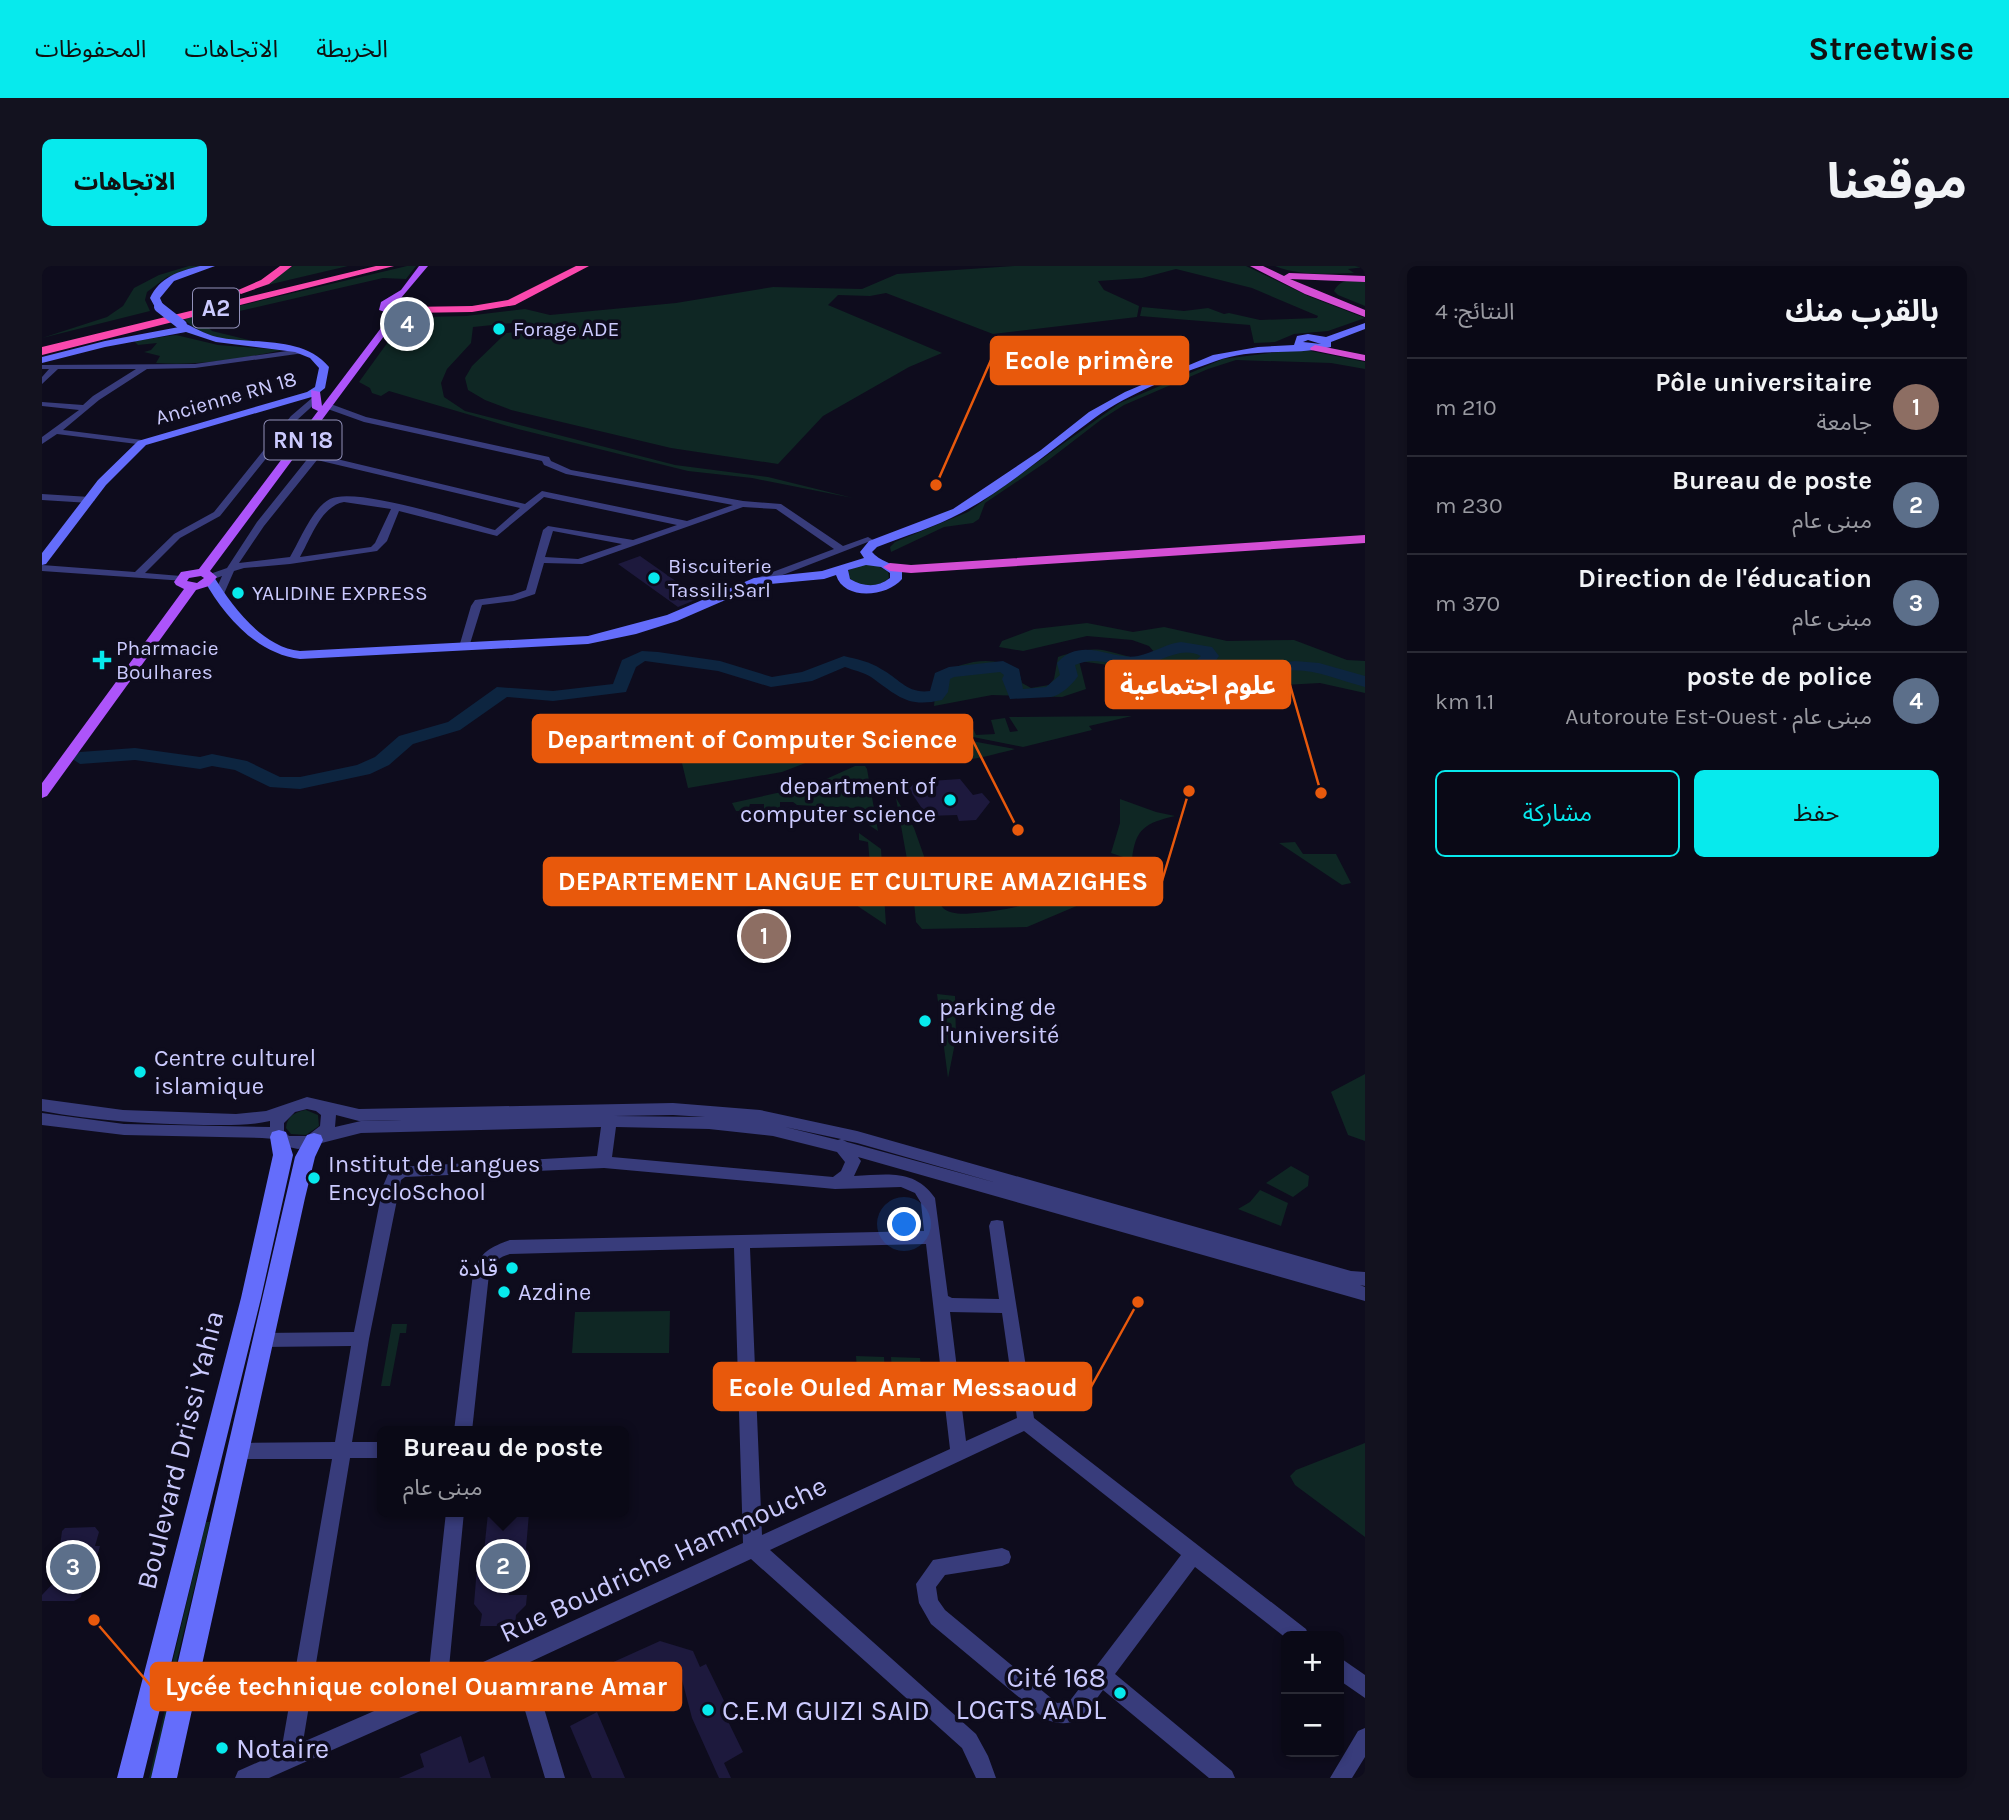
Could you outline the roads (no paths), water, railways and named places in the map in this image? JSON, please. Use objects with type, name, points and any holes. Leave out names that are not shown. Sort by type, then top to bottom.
[{"type":"highway","points":[[213,302],[265,282],[286,266]]},
{"type":"highway","name":"A2","points":[[42,343],[361,266]]},
{"type":"highway","name":"A2","points":[[42,351],[389,266]]},
{"type":"highway","points":[[408,307],[461,307],[495,303],[523,294],[575,266]]},
{"type":"highway","points":[[408,307],[472,309],[511,303],[584,266]]},
{"type":"highway","points":[[1255,266],[1309,292],[1365,312]]},
{"type":"highway","points":[[1265,266],[1365,312]]},
{"type":"highway","points":[[1279,274],[1314,279],[1365,279]]},
{"type":"highway","points":[[1338,300],[1332,293],[1333,289],[1348,280]]},
{"type":"highway","points":[[1326,342],[1348,353]]},
{"type":"highway","points":[[1308,343],[1365,358]]},
{"type":"highway","points":[[887,565],[911,569],[1365,539]]},
{"type":"highway","points":[[894,582],[914,576],[1365,545]]},
{"type":"main road","name":"Ancienne RN 18","points":[[42,561],[128,453],[142,443],[322,406],[324,367],[317,359],[301,351],[221,342],[184,327],[159,307],[156,294],[166,282],[211,266]]},
{"type":"main road","name":"RN 18","points":[[42,776],[200,582],[385,317],[387,306],[404,292],[424,266]]},
{"type":"main road","name":"RN 18","points":[[322,406],[387,326],[408,307],[409,298],[430,266]]},
{"type":"main road","points":[[387,306],[408,307]]},
{"type":"main road","points":[[810,577],[857,588],[878,589],[894,582],[897,576],[887,565],[866,552],[873,544],[957,511],[1045,452],[1093,414],[1116,401],[1216,357],[1308,343],[1365,326]]},
{"type":"main road","points":[[42,360],[184,327]]},
{"type":"main road","points":[[857,588],[841,577],[862,545],[947,510],[1044,446],[1079,417],[1123,392],[1211,355],[1308,343],[1326,346],[1326,342],[1340,334]]},
{"type":"main road","points":[[200,582],[265,642],[282,652],[330,654],[561,643],[612,635],[672,618],[758,581],[810,577],[865,561],[887,565]]},
{"type":"main road","name":"RN 18","points":[[42,793],[165,623],[200,582]]},
{"type":"main road","points":[[165,623],[192,595],[203,592],[200,582]]},
{"type":"main road","name":"Boulevard Drissi Yahia","points":[[130,1778],[251,1298],[283,1155],[279,1135]]},
{"type":"main road","name":"Boulevard Drissi Yahia","points":[[158,1777],[238,1451],[302,1167],[318,1138]]},
{"type":"street","points":[[42,368],[219,364],[301,351]]},
{"type":"street","points":[[42,382],[56,367]]},
{"type":"street","points":[[42,441],[96,398],[144,367]]},
{"type":"street","points":[[42,404],[86,408]]},
{"type":"street","points":[[137,576],[177,536],[217,514],[294,418],[322,406],[546,459],[552,466],[569,472],[743,504],[778,506],[842,550]]},
{"type":"street","points":[[42,430],[142,443]]},
{"type":"street","points":[[200,582],[230,570],[312,459],[318,457],[527,507]]},
{"type":"street","points":[[290,561],[333,501],[353,499],[497,533],[542,494],[687,524]]},
{"type":"street","points":[[42,497],[90,500]]},
{"type":"street","points":[[540,560],[579,562],[743,504]]},
{"type":"street","points":[[42,568],[200,582],[243,565],[374,549],[382,542],[388,520],[396,508]]},
{"type":"street","points":[[464,647],[475,606],[479,602],[514,598],[531,592],[548,530],[551,528],[635,543]]},
{"type":"street","points":[[758,581],[869,540]]},
{"type":"street","points":[[42,1105],[87,1114],[136,1119],[269,1118],[307,1103],[359,1115],[673,1109],[760,1116],[857,1137],[1362,1287]]},
{"type":"street","points":[[318,1138],[330,1119],[322,1106]]},
{"type":"street","points":[[279,1135],[277,1121],[286,1110]]},
{"type":"street","points":[[42,1119],[95,1129],[142,1133],[262,1132],[279,1135],[291,1143],[361,1127],[609,1121],[729,1125],[773,1130],[841,1145],[1362,1287]]},
{"type":"street","points":[[604,1162],[609,1121]]},
{"type":"street","points":[[841,1145],[859,1173],[902,1181],[920,1189],[929,1202],[959,1453]]},
{"type":"street","points":[[290,1757],[361,1339],[394,1176],[415,1169],[604,1162],[835,1183],[859,1173],[871,1157],[880,1156]]},
{"type":"street","points":[[997,1226],[1026,1422],[1293,1631]]},
{"type":"street","points":[[464,1426],[481,1274],[484,1261],[493,1252],[510,1247],[933,1237]]},
{"type":"street","points":[[742,1240],[753,1548],[969,1741],[986,1778]]},
{"type":"street","points":[[939,1299],[950,1305],[1008,1306]]},
{"type":"street","points":[[263,1340],[361,1339]]},
{"type":"street","name":"Rue Boudriche Hammouche","points":[[245,1778],[519,1657],[1026,1422]]},
{"type":"street","points":[[238,1451],[377,1450]]},
{"type":"street","points":[[436,1693],[454,1517]]},
{"type":"street","points":[[1002,1557],[940,1567],[926,1584],[929,1603],[938,1617],[1052,1712],[1063,1714],[1075,1711],[1194,1553]]},
{"type":"street","points":[[519,1657],[555,1778]]},
{"type":"street","points":[[158,1667],[163,1684],[158,1777]]},
{"type":"street","points":[[1344,1671],[1365,1688]]},
{"type":"street","points":[[1101,1675],[1225,1778]]},
{"type":"street","points":[[1340,1778],[1365,1738]]},
{"type":"waterway","points":[[917,698],[936,696],[941,677],[949,672],[1003,666],[1013,673],[1011,679],[1016,695],[1051,692],[1069,676],[1066,663],[1078,657],[1098,654],[1132,662],[1142,661],[1169,649],[1181,648],[1206,651],[1210,656],[1204,665],[1183,679],[1193,687],[1238,685],[1270,669],[1295,666],[1330,671],[1365,682]]},
{"type":"waterway","points":[[80,758],[135,754],[200,763],[212,760],[240,765],[277,783],[300,783],[363,770],[382,761],[406,740],[454,726],[503,691],[553,696],[620,688],[628,664],[642,656],[720,666],[771,682],[806,677],[844,661],[875,672],[897,690],[910,696]]},
{"type":"place","name":"poste de police","points":[[407,324]]},
{"type":"place","name":"Forage ADE","points":[[499,329]]},
{"type":"place","name":"Ecole primère","points":[[936,485]]},
{"type":"place","name":"Biscuiterie Tassili,Sarl","points":[[654,578]]},
{"type":"place","name":"YALIDINE EXPRESS","points":[[238,593]]},
{"type":"place","name":"Pharmacie Boulhares","points":[[102,660]]},
{"type":"place","name":"DEPARTEMENT LANGUE ET CULTURE AMAZIGHES","points":[[1189,791]]},
{"type":"place","name":"علوم اجتماعية","points":[[1321,793]]},
{"type":"place","name":"department of computer science","points":[[950,800]]},
{"type":"place","name":"Department of Computer Science","points":[[1018,830]]},
{"type":"place","name":"Pôle universitaire","points":[[764,936]]},
{"type":"place","name":"parking de l'université","points":[[925,1021]]},
{"type":"place","name":"Centre culturel islamique","points":[[140,1072]]},
{"type":"place","name":"Institut de Langues EncycloSchool","points":[[314,1178]]},
{"type":"place","name":"قادة","points":[[512,1268]]},
{"type":"place","name":"Azdine","points":[[504,1292]]},
{"type":"place","name":"Ecole Ouled Amar Messaoud","points":[[1138,1302]]},
{"type":"place","name":"Bureau de poste","points":[[503,1566]]},
{"type":"place","name":"Direction de l'éducation","points":[[73,1567]]},
{"type":"place","name":"Lycée technique colonel Ouamrane Amar","points":[[94,1620]]},
{"type":"place","name":"Cité 168 LOGTS AADL","points":[[1120,1693]]},
{"type":"place","name":"C.E.M GUIZI SAID","points":[[708,1710]]},
{"type":"place","name":"Notaire","points":[[222,1748]]}]
